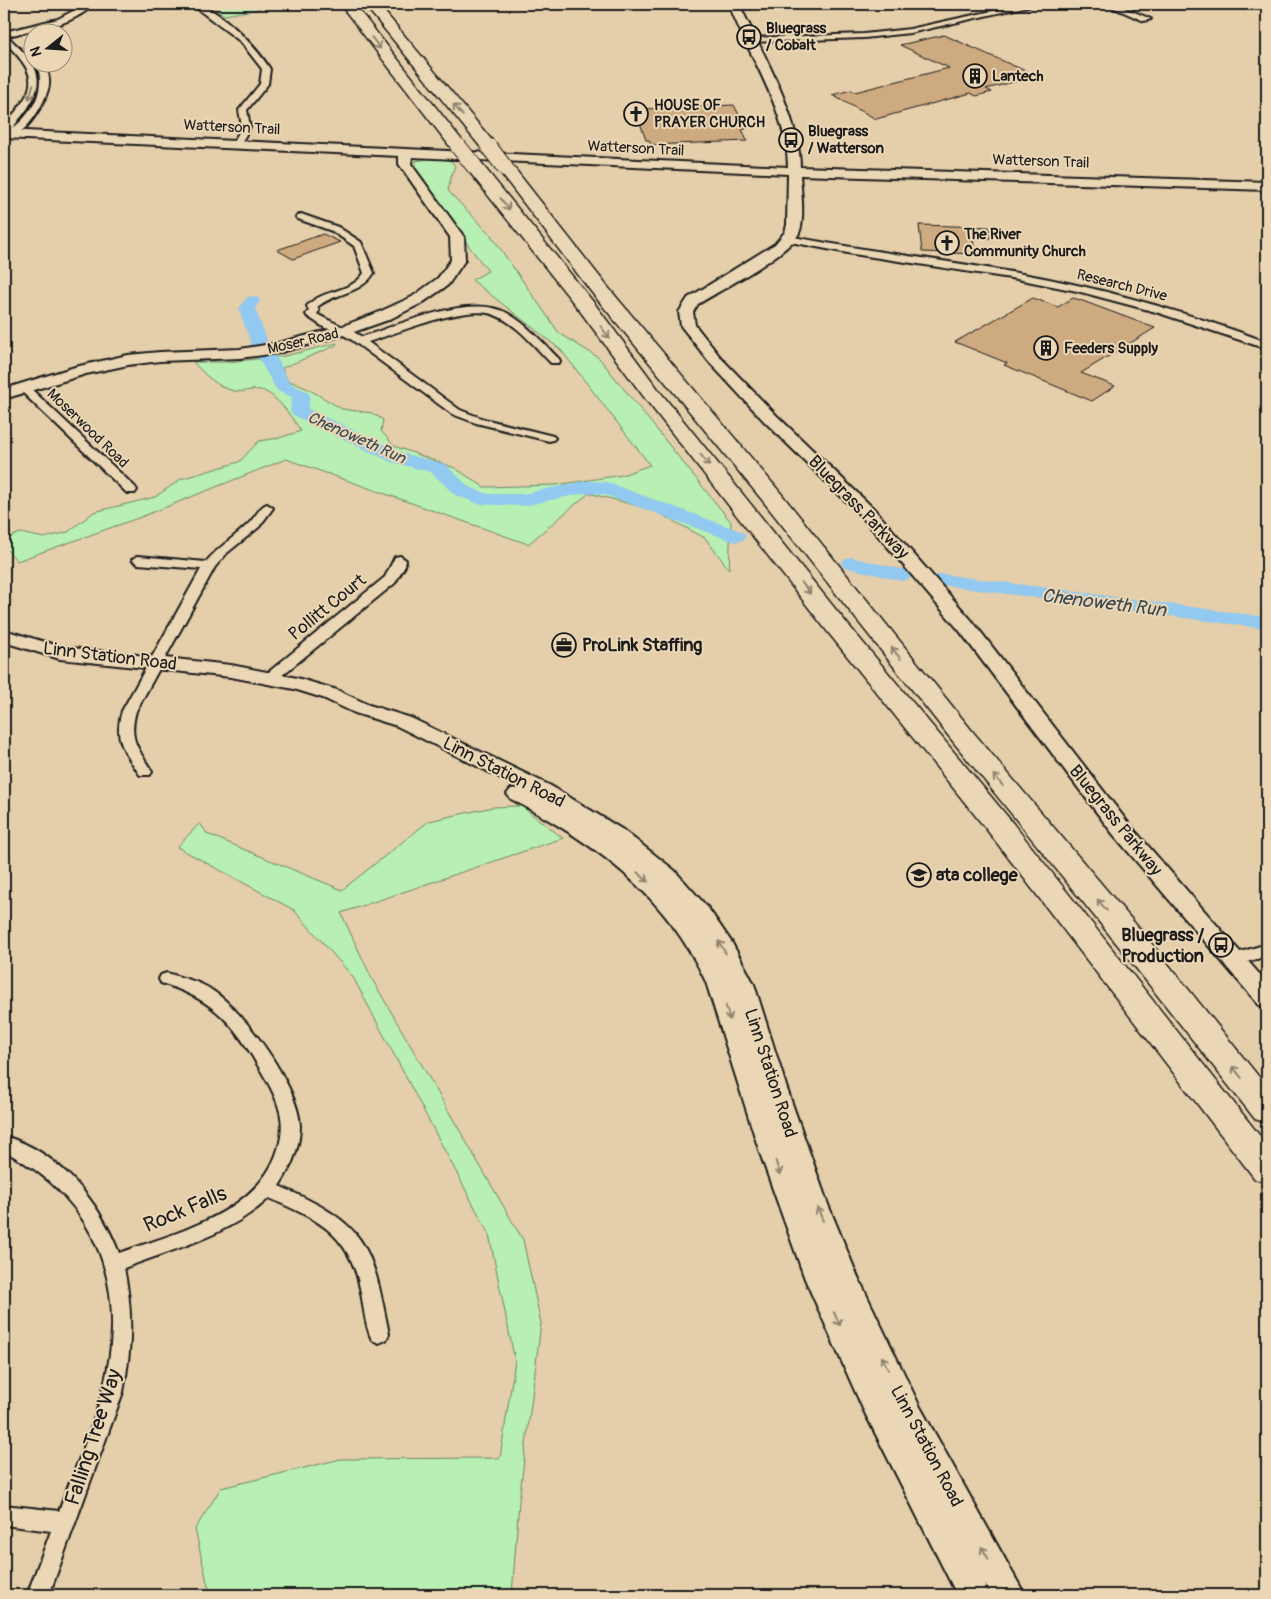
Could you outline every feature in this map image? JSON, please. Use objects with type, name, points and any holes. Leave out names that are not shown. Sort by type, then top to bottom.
[{"type":"highway","points":[[347,4],[458,146],[505,168],[600,290],[771,496],[964,738],[1132,941],[1267,1110]]},
{"type":"highway","points":[[371,4],[482,157],[587,307],[654,397],[836,626],[997,823],[1267,1169]]},
{"type":"highway","points":[[375,4],[394,34]]},
{"type":"street","points":[[5,33],[52,19],[80,4]]},
{"type":"street","points":[[5,33],[61,21],[77,14],[90,4]]},
{"type":"street","points":[[195,4],[221,22],[252,49],[266,69],[264,84],[244,110],[246,127],[237,143]]},
{"type":"street","points":[[734,4],[775,94],[789,131],[794,162],[794,225],[788,239]]},
{"type":"street","points":[[750,40],[864,36],[910,32],[1033,4]]},
{"type":"street","points":[[1109,4],[1147,19]]},
{"type":"street","points":[[5,33],[22,46]]},
{"type":"street","points":[[5,33],[27,62],[34,77],[29,100],[8,127],[7,134]]},
{"type":"street","points":[[7,134],[20,128],[37,107],[44,94],[45,77],[43,72]]},
{"type":"street","name":"Watterson Trail","points":[[7,134],[237,143],[794,171],[1267,186]]},
{"type":"street","name":"Moser Road","points":[[4,394],[126,360],[172,355],[255,352],[307,342],[420,299],[443,283],[458,263],[461,247],[457,237],[406,164],[406,152]]},
{"type":"street","points":[[301,217],[336,229],[358,244],[369,272],[367,277],[354,286],[318,300],[312,306],[314,312],[311,314],[329,326],[342,329],[360,341],[456,412],[480,421],[549,438]]},
{"type":"street","name":"Research Drive","points":[[788,239],[1016,276],[1087,290],[1190,318],[1267,346]]},
{"type":"street","name":"Bluegrass Parkway","points":[[788,239],[771,254],[693,301],[686,312],[688,326],[741,388],[862,507],[915,566],[987,652],[1121,829],[1267,999]]},
{"type":"street","points":[[360,341],[462,311],[488,310],[494,311],[518,326],[555,361]]},
{"type":"street","name":"Moserwood Road","points":[[24,388],[131,490]]},
{"type":"street","points":[[145,772],[128,745],[124,733],[129,710],[209,566],[221,550],[254,526],[267,508]]},
{"type":"street","points":[[138,560],[209,566]]},
{"type":"street","name":"Pollitt Court","points":[[270,678],[390,580],[399,566],[400,560]]},
{"type":"street","name":"Linn Station Road","points":[[4,636],[60,653],[93,658],[231,670],[330,694],[362,709],[390,716],[452,744],[544,791],[581,812],[666,874],[700,914],[724,948],[742,984],[774,1089],[814,1202],[843,1275],[909,1414],[957,1505],[1010,1595]]},
{"type":"street","name":"Linn Station Road","points":[[362,709],[384,727],[524,797],[568,822],[623,860],[650,882],[682,920],[704,954],[721,988],[764,1126],[820,1281],[884,1422],[974,1595]]},
{"type":"street","points":[[1233,960],[1267,950]]},
{"type":"street","name":"Rock Falls","points":[[114,1263],[227,1219],[255,1201],[267,1189],[278,1171],[290,1137],[290,1115],[285,1098],[252,1039],[233,1017],[204,994],[167,978]]},
{"type":"street","name":"Falling Tree Way","points":[[4,1143],[34,1158],[63,1181],[91,1213],[105,1238],[114,1263],[122,1298],[122,1341],[113,1392],[38,1595]]},
{"type":"street","points":[[267,1189],[318,1212],[346,1234],[356,1248],[364,1266],[379,1334]]},
{"type":"street","points":[[4,1515],[65,1522]]},
{"type":"green space","points":[[211,4],[271,4],[254,10],[224,15]]},
{"type":"green space","points":[[435,157],[451,161],[455,166],[448,191],[490,234],[559,333],[599,358],[731,522],[729,569],[705,538],[653,510],[589,493],[528,544],[286,459],[141,517],[17,561],[4,546],[4,540],[20,533],[44,538],[68,532],[94,512],[155,497],[181,479],[239,462],[259,441],[279,438],[301,431],[273,396],[259,390],[238,392],[228,389],[211,379],[193,362],[228,362],[285,356],[337,343],[335,346],[282,368],[287,380],[308,389],[342,409],[372,413],[383,420],[381,431],[394,446],[455,468],[484,487],[556,485],[622,475],[650,465],[561,350],[472,280],[488,271],[415,167],[416,161]]},
{"type":"green space","points":[[521,806],[563,838],[341,913],[372,979],[523,1240],[541,1323],[519,1501],[512,1595],[210,1595],[195,1529],[221,1488],[341,1459],[500,1458],[515,1361],[489,1234],[353,977],[294,910],[177,847],[200,823],[207,834],[342,890],[429,821],[493,807]]},
{"type":"building","name":"Lantech","points":[[944,35],[1037,76],[986,89],[992,92],[976,96],[971,93],[876,119],[832,95],[851,90],[855,92],[949,68],[900,45]]},
{"type":"building","points":[[734,105],[746,129],[742,129],[747,141],[651,145],[649,140],[646,140],[639,120],[626,120],[623,110]]},
{"type":"building","name":"The River Community Church","points":[[919,225],[989,227],[991,238],[973,238],[975,254],[922,252]]},
{"type":"building","points":[[323,234],[340,242],[293,259],[277,250]]},
{"type":"building","name":"Feeders Supply","points":[[1033,298],[1058,307],[1073,298],[1155,328],[1081,373],[1115,386],[1092,401],[1004,365],[1007,363],[955,342]]},
{"type":"waterway","name":"Chenoweth Run","points":[[252,301],[247,309],[261,347]]},
{"type":"waterway","name":"Chenoweth Run","points":[[265,354],[284,387],[301,395],[299,411],[398,458],[438,468],[462,491],[486,500],[523,500],[585,487],[606,488],[736,536]]},
{"type":"waterway","name":"Chenoweth Run","points":[[851,563],[902,575]]},
{"type":"waterway","name":"Chenoweth Run","points":[[941,580],[1267,623]]},
{"type":"place","name":"Bluegrass / Cobalt","points":[[749,37]]},
{"type":"place","name":"Lantech","points":[[975,76]]},
{"type":"place","name":"HOUSE OF PRAYER CHURCH","points":[[636,114]]},
{"type":"place","name":"Bluegrass / Watterson","points":[[791,140]]},
{"type":"place","name":"The River Community Church","points":[[947,243]]},
{"type":"place","name":"Feeders Supply","points":[[1046,348]]},
{"type":"place","name":"ProLink Staffing","points":[[564,645]]},
{"type":"place","name":"ata college","points":[[919,875]]},
{"type":"place","name":"Bluegrass / Production","points":[[1221,945]]}]
